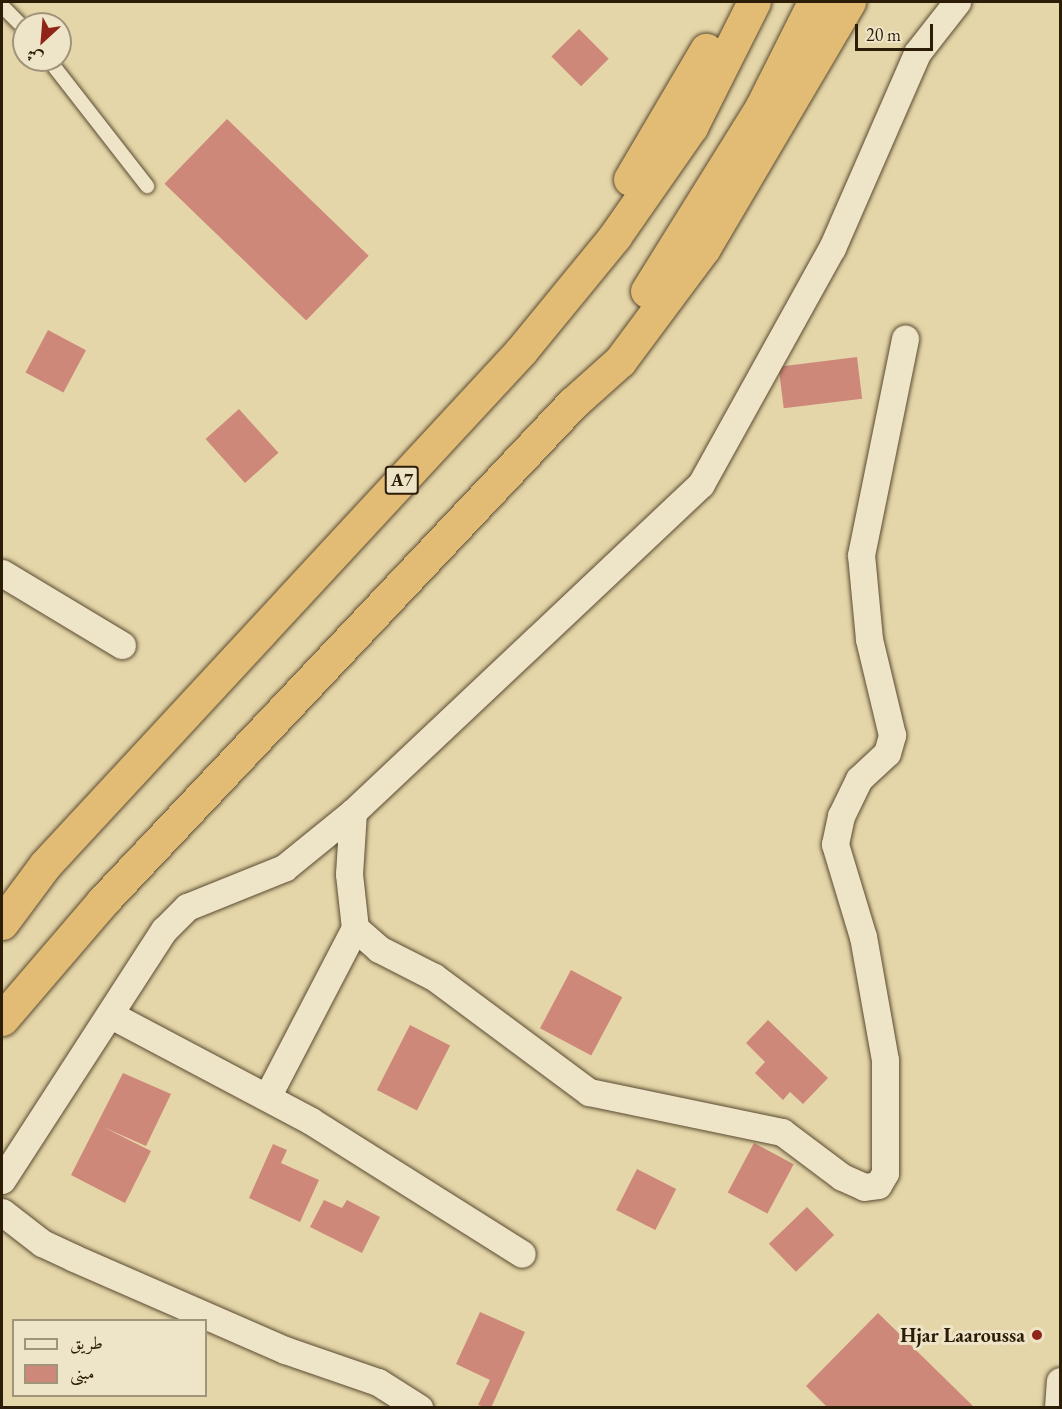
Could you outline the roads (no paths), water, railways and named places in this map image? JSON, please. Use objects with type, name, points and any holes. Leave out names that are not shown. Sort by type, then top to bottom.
[{"type":"highway","points":[[521,351],[734,2]]},
{"type":"highway","name":"A7","points":[[2,922],[45,865],[521,351],[615,236],[691,127],[754,2]]},
{"type":"highway","points":[[573,403],[762,106],[814,2]]},
{"type":"highway","points":[[2,1019],[103,901],[573,403],[620,361],[704,248],[849,2]]},
{"type":"street","points":[[2,1180],[111,1016],[164,930],[187,907],[284,868],[352,812],[701,484],[832,248],[917,53],[957,2]]},
{"type":"street","points":[[355,928],[379,949],[434,977],[589,1092],[782,1132],[842,1177],[864,1187],[878,1185],[885,1173],[885,1060],[863,937],[835,844],[841,816],[859,779],[887,753],[892,735],[869,639],[861,555],[905,338]]},
{"type":"street","points":[[2,573],[122,645]]},
{"type":"street","points":[[267,1097],[355,928],[349,874],[352,812]]},
{"type":"street","points":[[111,1016],[267,1097],[522,1254]]},
{"type":"street","points":[[2,1212],[42,1243],[74,1258],[285,1350],[378,1382],[419,1407]]},
{"type":"street","points":[[1058,1407],[1060,1382]]},
{"type":"lane","points":[[58,72],[147,186]]},
{"type":"place","name":"Hjar Laaroussa","points":[[1037,1335]]}]
